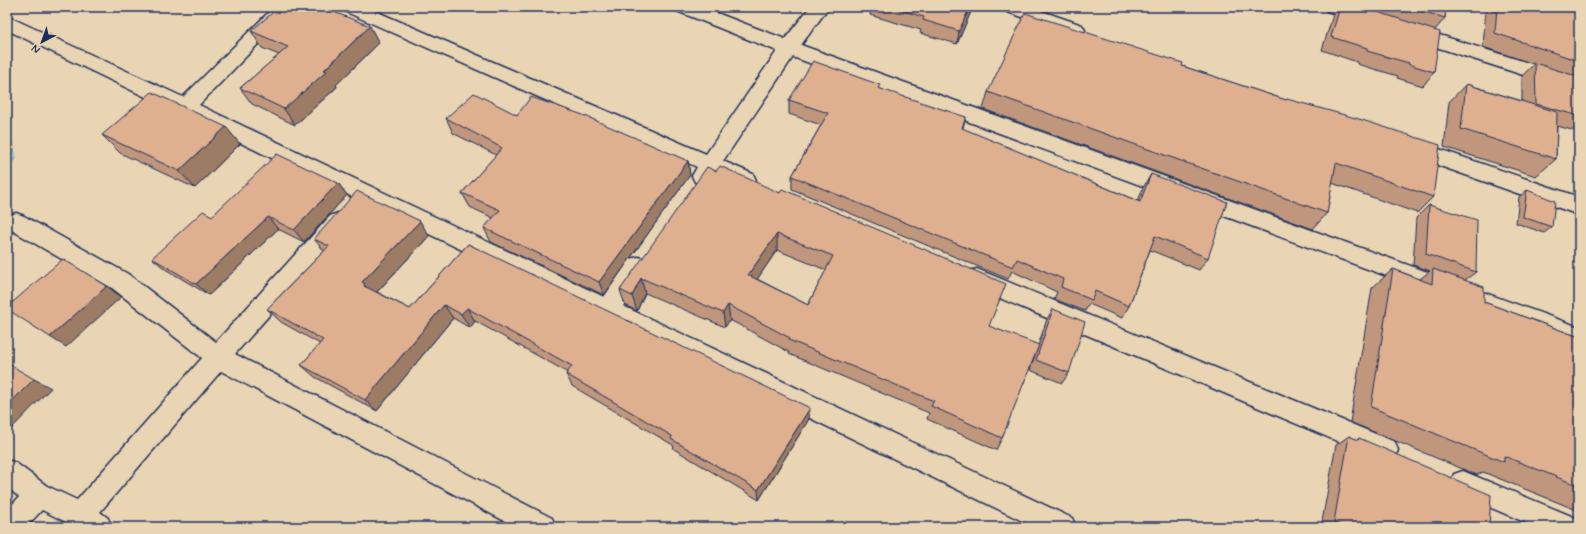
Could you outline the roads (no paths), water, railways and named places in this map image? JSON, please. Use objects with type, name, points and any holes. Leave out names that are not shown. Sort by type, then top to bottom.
[{"type":"street","points":[[185,107],[285,7]]},
{"type":"street","points":[[350,7],[761,186]]},
{"type":"street","points":[[683,7],[789,48],[1579,337]]},
{"type":"street","points":[[692,190],[789,48],[820,7]]},
{"type":"street","points":[[1011,7],[1093,36]]},
{"type":"street","points":[[1333,7],[1579,86]]},
{"type":"street","points":[[7,22],[1064,527]]},
{"type":"street","points":[[1392,140],[1579,206]]},
{"type":"street","points":[[7,472],[38,495],[90,521],[218,357],[364,192]]},
{"type":"street","points":[[16,222],[120,281],[218,357],[543,527]]},
{"type":"street","points":[[608,309],[648,253]]},
{"type":"street","points":[[959,270],[1406,459]]},
{"type":"street","points":[[1443,474],[1567,527]]},
{"type":"street","points":[[9,527],[38,495]]},
{"type":"water","points":[[7,126],[16,157],[7,169]]}]
